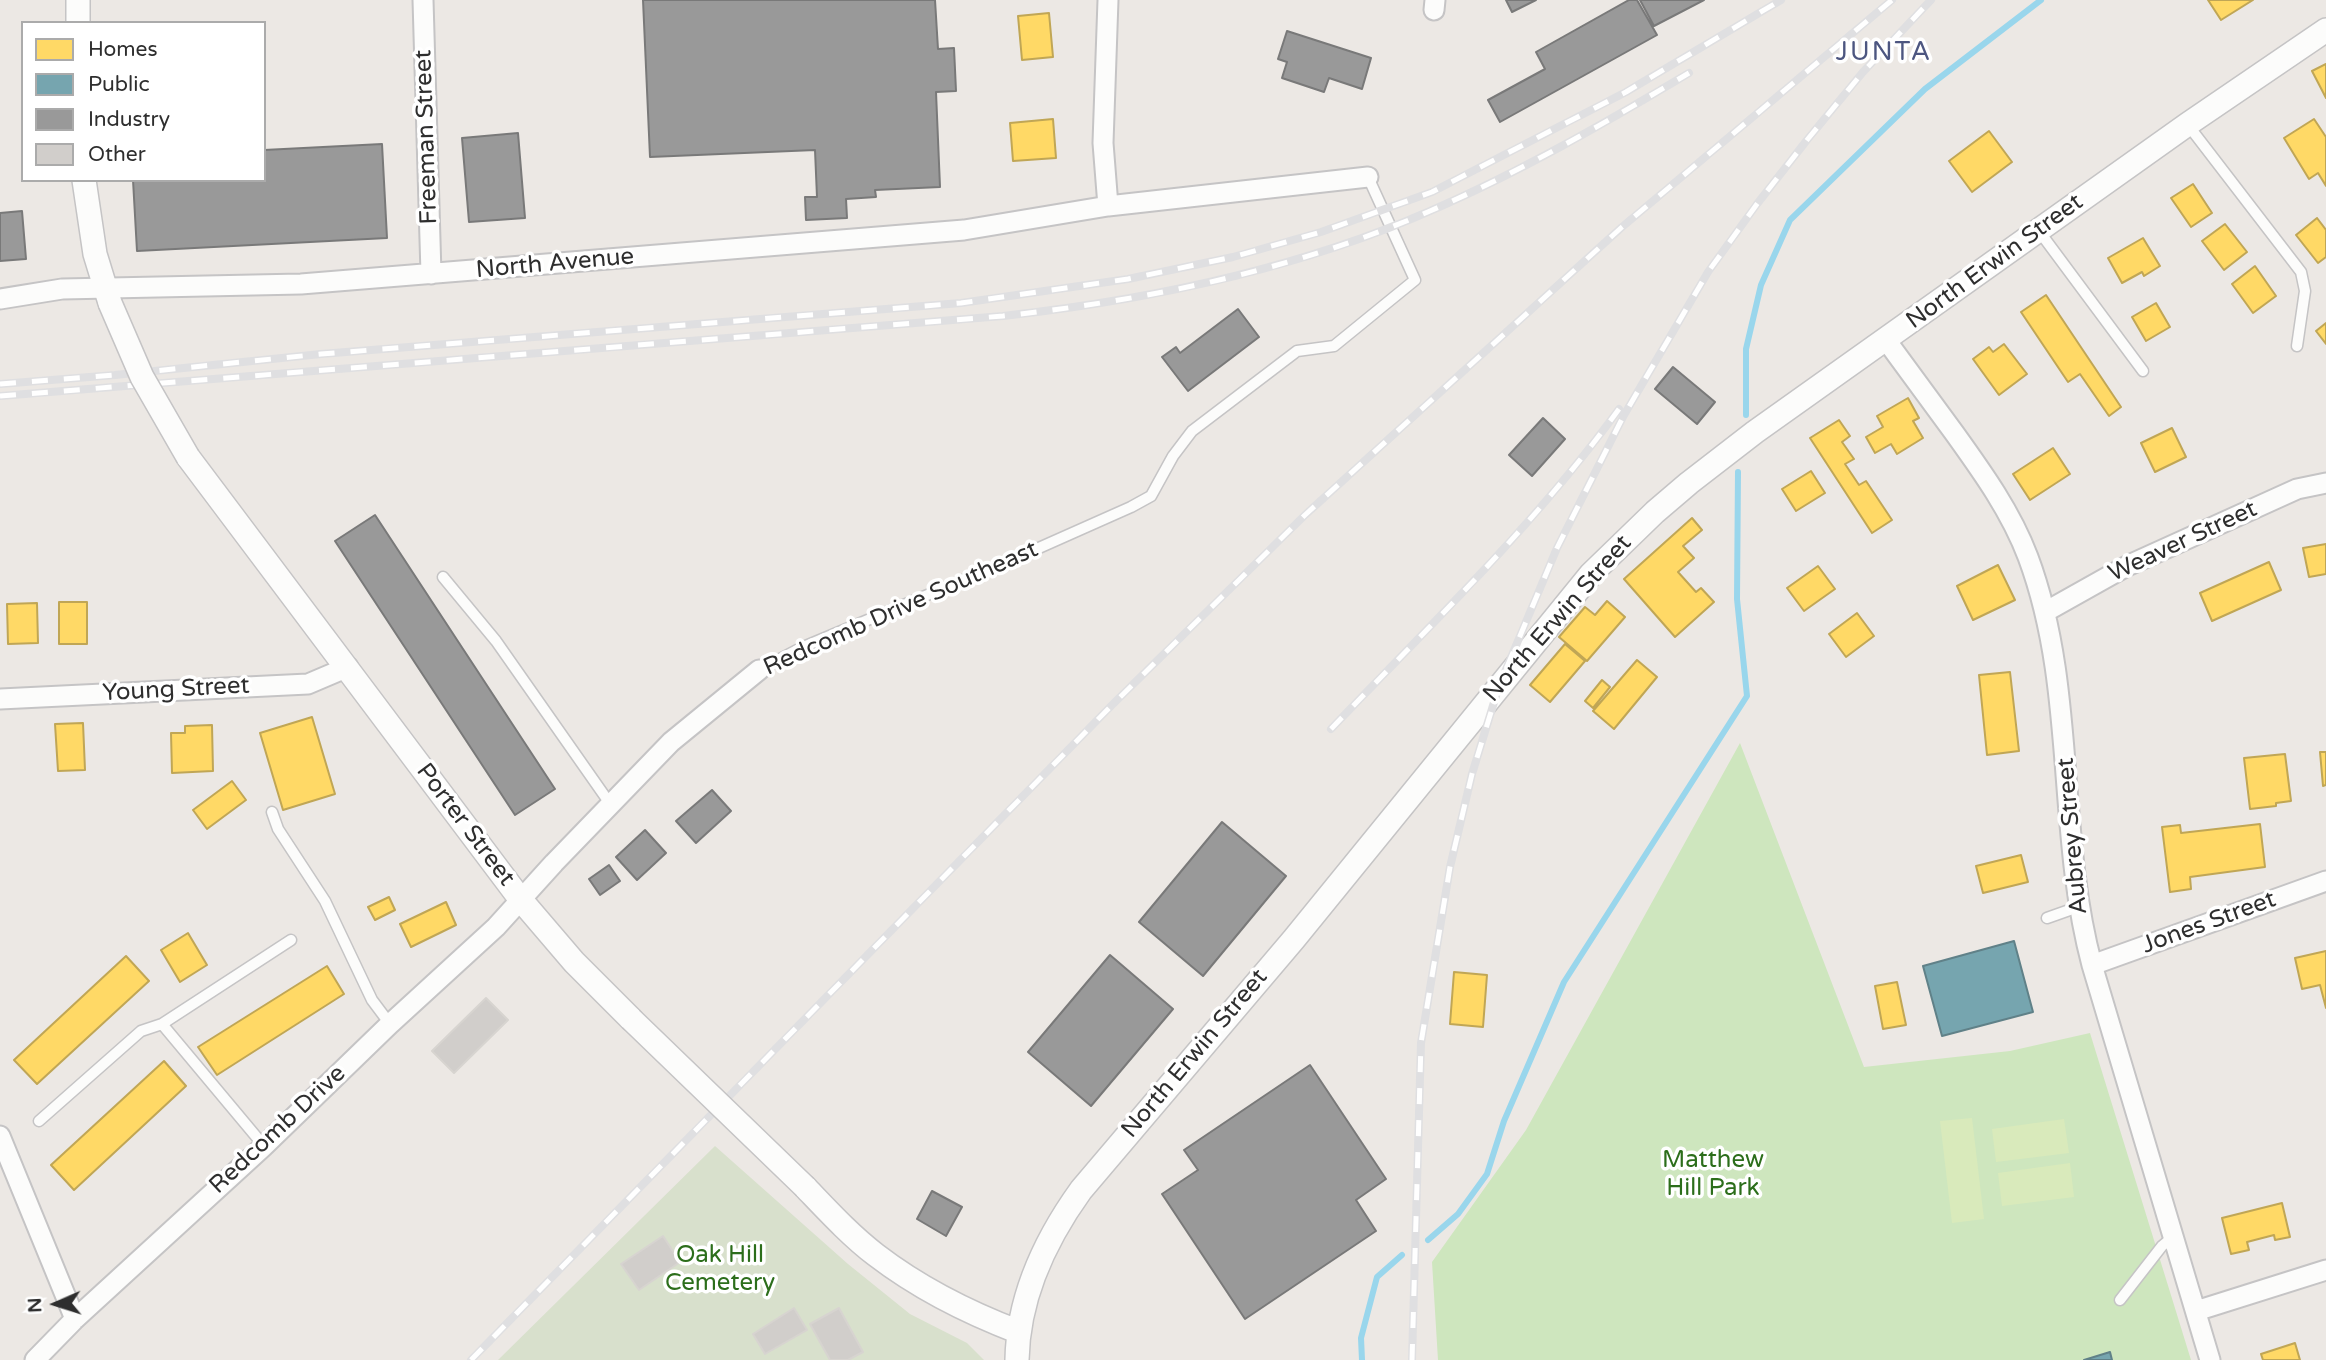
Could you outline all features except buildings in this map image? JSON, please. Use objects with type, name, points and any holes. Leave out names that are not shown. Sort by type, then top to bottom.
[{"type":"street","points":[[78,0],[78,21]]},
{"type":"street","name":"Freeman Street","points":[[423,0],[431,274]]},
{"type":"street","points":[[1108,0],[1103,143],[1108,206]]},
{"type":"street","name":"North Erwin Street","points":[[1017,1360],[1024,1306],[1042,1255],[1081,1190],[1294,939],[1591,574],[1689,483],[1755,432],[2188,124],[2326,30]]},
{"type":"street","name":"North Avenue","points":[[0,299],[62,289],[108,295],[301,284],[964,230],[1108,206],[1368,177]]},
{"type":"street","name":"Porter Street","points":[[84,182],[93,243],[108,295],[142,377],[188,457],[521,900],[574,962],[849,1232],[895,1269],[952,1302],[1019,1332]]},
{"type":"street","name":"Aubrey Street","points":[[1886,340],[1995,490],[2022,541],[2045,612],[2063,725],[2078,907],[2092,965],[2210,1360]]},
{"type":"street","name":"Weaver Street","points":[[2045,612],[2139,561],[2297,489],[2326,483]]},
{"type":"street","name":"Young Street","points":[[0,699],[308,684],[348,667]]},
{"type":"street","name":"Redcomb Drive Southeast","points":[[521,900],[671,741],[759,670]]},
{"type":"street","name":"Jones Street","points":[[2092,965],[2326,881]]},
{"type":"street","name":"Redcomb Drive","points":[[35,1360],[75,1319],[264,1146],[390,1024],[496,927],[521,900]]},
{"type":"street","points":[[0,1136],[75,1319]]},
{"type":"street","points":[[2196,1311],[2326,1270]]},
{"type":"lane","points":[[2188,124],[2301,272],[2305,291],[2297,346]]},
{"type":"lane","name":"Redcomb Drive Southeast","points":[[759,670],[803,647],[1023,555],[1152,496],[1173,456],[1192,431],[1297,351],[1334,346],[1415,280],[1368,177]]},
{"type":"lane","points":[[2039,230],[2143,371]]},
{"type":"lane","points":[[443,577],[496,641],[611,805]]},
{"type":"lane","points":[[272,812],[278,829],[310,876],[335,921],[372,1000],[390,1024]]},
{"type":"lane","points":[[2047,918],[2078,907]]},
{"type":"lane","points":[[39,1121],[141,1031],[162,1024],[291,940]]},
{"type":"lane","points":[[162,1024],[264,1146]]},
{"type":"lane","points":[[2120,1300],[2162,1246],[2174,1236]]},
{"type":"green space","name":"Matthew Hill Park","points":[[1740,743],[1864,1067],[2010,1051],[2090,1033],[2191,1360],[1438,1360],[1432,1262],[1526,1130]]},
{"type":"green space","points":[[1972,1118],[1984,1219],[1952,1223],[1940,1121]]},
{"type":"green space","points":[[2064,1119],[2069,1153],[1996,1162],[1992,1129]]},
{"type":"green space","name":"Oak Hill Cemetery","points":[[715,1146],[848,1264],[910,1314],[967,1343],[984,1360],[498,1360]]},
{"type":"green space","points":[[2070,1163],[2074,1197],[2002,1206],[1998,1173]]},
{"type":"waterway","points":[[1746,415],[1746,349],[1761,285],[1790,220],[1925,89],[2041,0]]},
{"type":"waterway","points":[[1428,1240],[1458,1214],[1487,1174],[1504,1121],[1564,982],[1747,696],[1737,599],[1738,472]]},
{"type":"waterway","points":[[1362,1360],[1361,1338],[1377,1277],[1402,1255]]},
{"type":"railway","points":[[0,384],[321,354],[961,303],[1128,279],[1233,257],[1321,232],[1432,192],[1626,92],[1781,0]]},
{"type":"railway","points":[[471,1360],[1112,705],[1305,515],[1622,227],[1892,0]]},
{"type":"railway","points":[[1412,1360],[1421,1043],[1450,867],[1472,774],[1499,686],[1557,548],[1624,415],[1708,272],[1807,140],[1863,72],[1931,0]]},
{"type":"railway","points":[[0,396],[1003,316],[1167,291],[1221,280],[1327,250],[1430,211],[1562,146],[1689,73]]},
{"type":"railway","points":[[1331,729],[1516,535],[1619,409]]},
{"type":"district","name":"JUNTA","points":[[1884,53]]}]
